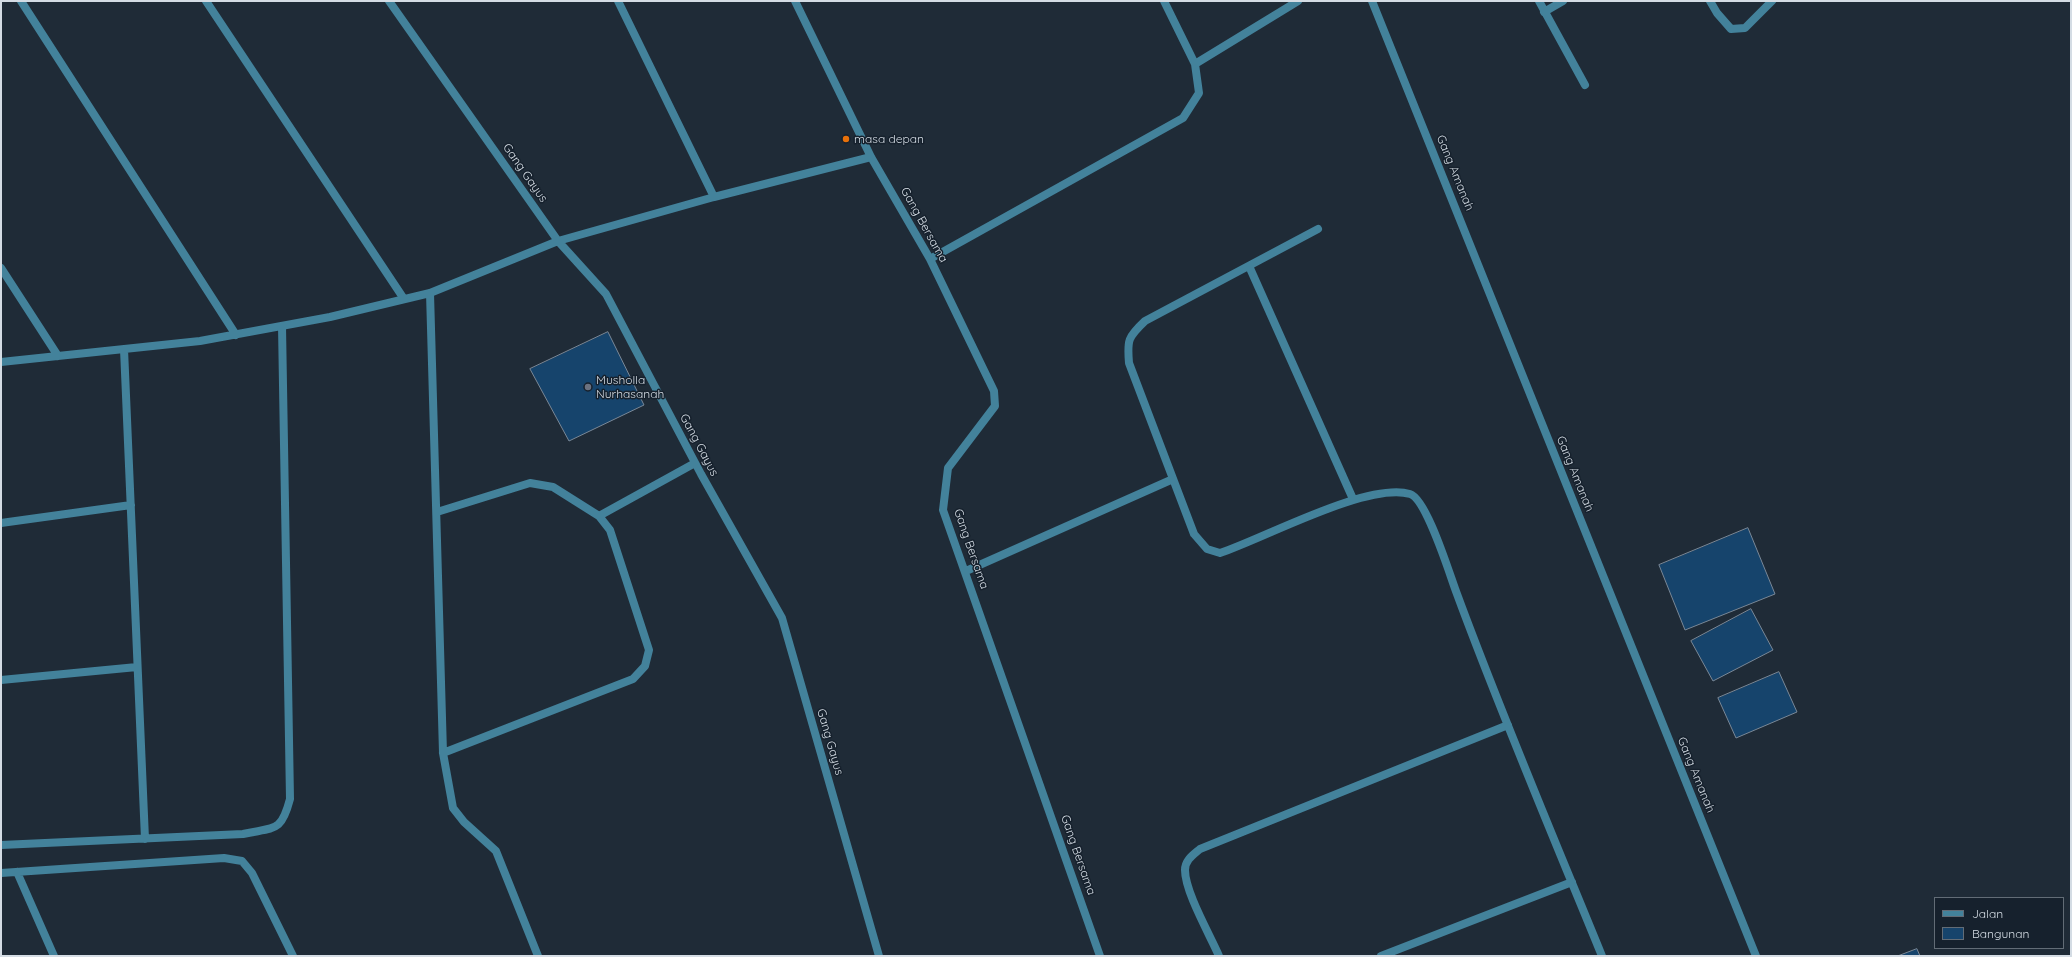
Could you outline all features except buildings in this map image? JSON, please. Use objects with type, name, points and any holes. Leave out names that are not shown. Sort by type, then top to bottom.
[{"type":"street","points":[[21,1],[236,334]]},
{"type":"street","points":[[206,1],[404,299]]},
{"type":"street","name":"Gang Gayus","points":[[389,1],[558,241],[606,294],[695,463],[782,618],[878,956]]},
{"type":"street","points":[[618,1],[714,197]]},
{"type":"street","name":"Gang Bersama","points":[[795,1],[871,157],[930,259],[994,391],[995,406],[948,468],[943,510],[966,571],[1100,956]]},
{"type":"street","points":[[930,259],[1183,118],[1199,93],[1195,64],[1164,1]]},
{"type":"street","points":[[1195,64],[1298,1]]},
{"type":"street","name":"Gang Amanah","points":[[1372,1],[1756,956]]},
{"type":"street","points":[[1539,1],[1585,85]]},
{"type":"street","points":[[1544,12],[1564,1]]},
{"type":"street","points":[[1710,1],[1717,13],[1731,28],[1745,28],[1772,1]]},
{"type":"street","points":[[1,362],[200,341],[330,317],[430,293],[558,241],[714,197],[871,157]]},
{"type":"street","points":[[1318,229],[1145,321],[1132,333],[1127,342],[1129,363],[1194,534],[1207,548],[1220,553],[1353,499],[1397,491],[1413,495],[1423,507],[1508,725],[1602,956]]},
{"type":"street","points":[[1249,266],[1353,499]]},
{"type":"street","points":[[1,268],[58,356]]},
{"type":"street","points":[[430,293],[438,512],[443,753],[453,808],[464,822],[496,851],[538,956]]},
{"type":"street","points":[[1,844],[243,834],[277,827],[285,818],[290,799],[282,326]]},
{"type":"street","points":[[124,349],[145,839]]},
{"type":"street","points":[[599,516],[695,463]]},
{"type":"street","points":[[966,571],[1173,479]]},
{"type":"street","points":[[438,512],[530,483],[553,487],[599,516],[610,530],[649,650],[645,666],[633,679],[443,753]]},
{"type":"street","points":[[1,523],[131,505]]},
{"type":"street","points":[[1,680],[137,667]]},
{"type":"street","points":[[1219,956],[1190,892],[1184,870],[1188,859],[1200,849],[1508,725]]},
{"type":"street","points":[[1,873],[224,858],[242,861],[252,872],[293,956]]},
{"type":"street","points":[[17,872],[54,956]]},
{"type":"street","points":[[1381,956],[1572,882]]},
{"type":"place","name":"masa depan","points":[[846,139]]},
{"type":"place","name":"Musholla Nurhasanah","points":[[588,387]]}]
